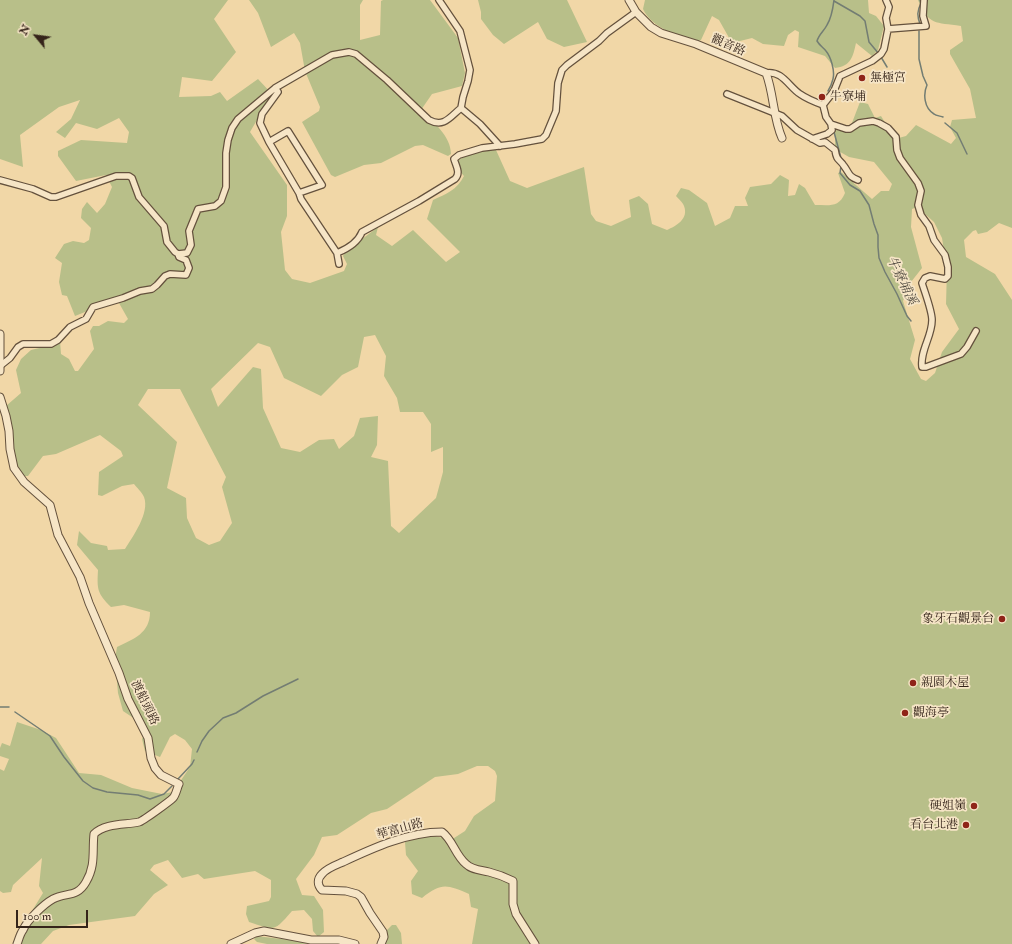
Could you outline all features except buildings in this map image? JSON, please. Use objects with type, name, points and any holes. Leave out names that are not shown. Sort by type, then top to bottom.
[{"type":"street","points":[[178,254],[187,253],[191,245],[189,231],[198,210],[215,206],[221,201],[226,187],[226,153],[232,128],[238,119],[275,88],[332,55],[349,52],[356,54],[435,124],[442,124],[461,108],[470,70],[460,31],[439,0]]},
{"type":"street","name":"觀音路","points":[[629,0],[636,12],[651,27],[660,33],[696,44],[766,73]]},
{"type":"street","points":[[823,105],[834,91],[840,76],[880,56],[884,49],[888,29],[886,18],[889,6],[886,0]]},
{"type":"street","points":[[888,29],[926,26],[923,16],[924,0]]},
{"type":"street","points":[[337,253],[344,250],[360,238],[362,232],[419,201],[455,179],[459,173],[454,159],[459,155],[482,148],[537,141],[542,139],[546,135],[556,111],[558,83],[562,70],[607,33],[636,12]]},
{"type":"street","points":[[782,138],[779,132],[769,81],[766,73],[774,73],[782,77],[798,93],[807,99],[823,105]]},
{"type":"street","points":[[275,88],[278,92],[262,114],[260,123],[301,199],[337,253],[339,264]]},
{"type":"street","points":[[727,94],[782,116],[797,130],[820,143],[825,142],[835,150],[836,159],[844,166],[848,175],[858,180]]},
{"type":"street","points":[[812,139],[827,134],[832,130],[831,124],[826,117],[823,105]]},
{"type":"street","points":[[461,108],[480,124],[500,146]]},
{"type":"street","points":[[831,124],[850,129],[859,123],[879,123],[888,128],[896,137],[897,150],[900,158],[918,183],[921,191],[918,205],[921,215],[929,226],[934,240],[945,255],[948,267],[948,276],[945,280],[930,276],[925,278],[922,283],[932,319],[924,346],[921,361],[922,367],[926,367],[961,354],[967,347],[976,331]]},
{"type":"street","points":[[269,142],[288,131],[322,185],[299,193]]},
{"type":"street","points":[[0,180],[33,189],[51,197],[56,197],[116,176],[129,176],[132,178],[139,197],[143,203],[153,212],[164,226],[167,242],[179,257],[186,260],[189,268],[186,275],[170,274],[165,276],[152,289],[140,291],[93,307],[86,319],[70,326],[58,340],[51,344],[24,344],[18,347],[10,358],[0,366]]},
{"type":"street","points":[[0,334],[0,372]]},
{"type":"street","name":"渡船頭路","points":[[0,397],[7,421],[14,468],[24,482],[50,505],[58,535],[80,576],[89,603],[119,673],[128,699],[148,738],[151,758],[155,768],[161,775],[179,784],[174,798],[158,808],[141,822],[117,825],[97,831],[94,834],[94,858],[92,869],[86,882],[80,890],[73,894],[50,900],[29,920],[23,929],[17,944]]},
{"type":"street","name":"華富山路","points":[[381,944],[384,937],[383,932],[361,897],[357,894],[346,892],[322,890],[318,887],[318,882],[322,874],[330,868],[360,854],[395,841],[421,834],[442,832],[447,835],[460,858],[467,866],[505,877],[513,881],[512,904],[516,914],[535,944]]},
{"type":"street","points":[[231,944],[255,933],[264,931],[311,940],[339,940],[355,944]]},
{"type":"green space","points":[[0,0],[228,0],[214,19],[236,52],[212,81],[182,77],[179,97],[211,96],[220,92],[227,101],[258,79],[272,94],[250,132],[287,185],[287,216],[281,232],[285,270],[292,279],[310,283],[344,271],[347,264],[343,256],[345,252],[378,227],[376,235],[392,246],[413,230],[446,262],[460,252],[427,219],[433,200],[451,191],[461,181],[464,176],[453,164],[469,153],[496,150],[510,181],[527,188],[584,167],[591,214],[596,221],[611,226],[631,217],[629,200],[639,196],[648,204],[652,224],[667,230],[681,221],[685,215],[683,205],[676,196],[681,188],[689,190],[707,203],[715,226],[730,218],[735,206],[748,206],[745,198],[750,187],[771,184],[780,175],[789,180],[788,196],[795,195],[799,184],[805,188],[815,205],[833,205],[843,198],[845,193],[838,173],[841,172],[872,199],[881,191],[889,191],[892,184],[874,162],[849,157],[835,149],[835,130],[847,131],[850,128],[860,102],[868,104],[875,118],[881,116],[895,139],[906,136],[916,125],[951,144],[956,138],[950,127],[952,120],[976,118],[970,89],[950,54],[950,50],[963,41],[961,26],[939,23],[930,19],[918,0],[1012,0],[1012,228],[999,223],[987,232],[978,234],[976,230],[973,231],[964,240],[966,257],[995,274],[1012,300],[1012,944],[472,944],[478,909],[471,907],[469,894],[450,887],[440,887],[422,898],[412,894],[411,881],[418,871],[406,855],[405,842],[431,835],[451,840],[465,831],[474,816],[495,801],[497,776],[495,771],[488,766],[477,766],[458,774],[435,777],[387,809],[371,813],[337,835],[322,837],[314,855],[296,879],[302,895],[314,896],[323,910],[324,932],[318,937],[313,931],[312,919],[304,910],[292,911],[281,923],[273,928],[264,927],[249,922],[246,914],[247,906],[269,901],[271,897],[271,880],[255,871],[204,879],[198,874],[182,878],[168,860],[154,865],[150,870],[168,885],[154,894],[135,916],[69,925],[53,931],[41,944],[15,944],[16,937],[43,893],[39,886],[42,858],[13,885],[11,892],[3,893],[0,891],[0,769],[4,771],[9,759],[0,756],[0,748],[2,743],[10,746],[17,722],[41,730],[56,738],[79,773],[101,775],[132,788],[162,794],[173,792],[190,767],[192,749],[185,740],[175,734],[170,737],[160,757],[145,751],[142,739],[145,734],[141,723],[123,711],[118,693],[115,659],[117,647],[135,638],[144,630],[149,619],[150,612],[124,605],[111,607],[100,594],[98,586],[98,570],[77,545],[79,531],[91,543],[107,546],[108,550],[125,549],[140,524],[145,510],[145,503],[143,495],[134,484],[122,486],[102,496],[98,495],[99,472],[123,456],[121,451],[100,435],[56,454],[43,456],[28,476],[22,476],[11,454],[10,415],[6,406],[21,393],[16,370],[21,359],[31,350],[52,345],[60,341],[61,354],[69,359],[75,371],[78,371],[94,349],[90,331],[93,326],[99,326],[108,321],[124,323],[128,319],[119,303],[120,298],[75,316],[67,296],[62,295],[59,282],[62,263],[55,258],[64,244],[73,241],[84,243],[89,240],[91,228],[81,218],[82,209],[87,202],[97,213],[105,204],[112,187],[106,175],[76,181],[58,156],[58,151],[81,140],[127,143],[129,132],[119,118],[97,129],[76,123],[65,138],[56,132],[71,119],[80,100],[59,107],[20,135],[23,167],[0,159]],"holes":[[[917,207],[934,222],[942,238],[947,269],[946,304],[959,329],[942,352],[935,373],[926,381],[921,379],[910,359],[915,340],[903,301],[911,282],[922,268],[911,227],[912,209]],[[375,335],[386,356],[384,376],[397,398],[400,412],[423,412],[431,424],[431,452],[443,447],[443,472],[436,498],[399,533],[391,526],[388,461],[371,457],[377,445],[378,416],[360,418],[354,436],[339,449],[334,439],[319,440],[300,452],[281,448],[263,408],[261,369],[253,367],[218,407],[211,389],[258,343],[270,347],[284,378],[321,396],[342,375],[358,367],[364,337]],[[148,389],[180,389],[226,477],[222,487],[232,523],[220,541],[209,545],[196,538],[187,518],[186,498],[167,488],[177,442],[138,405]]]},
{"type":"green space","points":[[249,0],[363,0],[360,5],[360,40],[380,35],[381,1],[430,0],[458,38],[465,73],[462,86],[432,94],[421,110],[445,135],[451,154],[448,156],[423,145],[415,146],[381,163],[364,165],[335,177],[331,175],[302,122],[319,111],[320,107],[305,71],[300,43],[294,33],[271,47],[258,13]]},
{"type":"green space","points":[[478,0],[567,0],[587,42],[564,47],[547,39],[538,22],[504,44],[493,35],[481,19]]},
{"type":"green space","points":[[645,0],[868,0],[869,13],[876,16],[884,26],[878,50],[872,56],[856,43],[854,53],[848,63],[835,68],[825,56],[798,47],[799,32],[795,30],[788,35],[784,46],[763,44],[752,38],[732,43],[719,20],[712,16],[701,40],[694,42],[665,30],[652,21],[643,9]]},
{"type":"green space","points":[[392,925],[396,925],[401,933],[402,944],[383,944],[385,932]]},
{"type":"green space","points":[[256,936],[324,944],[267,944],[257,942],[254,939]]},
{"type":"green space","points":[[344,941],[351,944],[324,944]]},
{"type":"waterway","name":"牛寮埔溪","points":[[828,91],[833,79],[832,64],[828,54],[817,41],[830,19],[834,0]]},
{"type":"waterway","points":[[920,0],[921,3],[918,18],[920,24]]},
{"type":"waterway","points":[[834,1],[860,16],[865,21],[869,42],[879,54]]},
{"type":"waterway","points":[[919,31],[919,59],[927,85],[925,92],[926,105],[935,115],[943,117]]},
{"type":"waterway","points":[[881,57],[887,67]]},
{"type":"waterway","points":[[945,123],[957,133],[967,154]]},
{"type":"waterway","name":"牛寮埔溪","points":[[834,132],[841,158]]},
{"type":"waterway","name":"牛寮埔溪","points":[[841,166],[840,173],[850,185],[860,191],[869,205],[878,235],[879,258],[907,316],[911,321]]},
{"type":"waterway","points":[[197,752],[209,731],[223,718],[236,713],[263,696],[298,679]]},
{"type":"waterway","points":[[0,707],[9,707]]},
{"type":"waterway","points":[[15,712],[50,736],[83,781],[93,788],[107,792],[138,795],[150,799],[164,794],[172,786]]},
{"type":"waterway","points":[[178,779],[194,760]]},
{"type":"place","name":"無極宮","points":[[862,78]]},
{"type":"place","name":"牛寮埔","points":[[822,97]]},
{"type":"place","name":"象牙石觀景台","points":[[1002,619]]},
{"type":"place","name":"親園木屋","points":[[913,683]]},
{"type":"place","name":"觀海亭","points":[[905,713]]},
{"type":"place","name":"硬姐嶺","points":[[974,806]]},
{"type":"place","name":"看台北港","points":[[966,825]]}]
